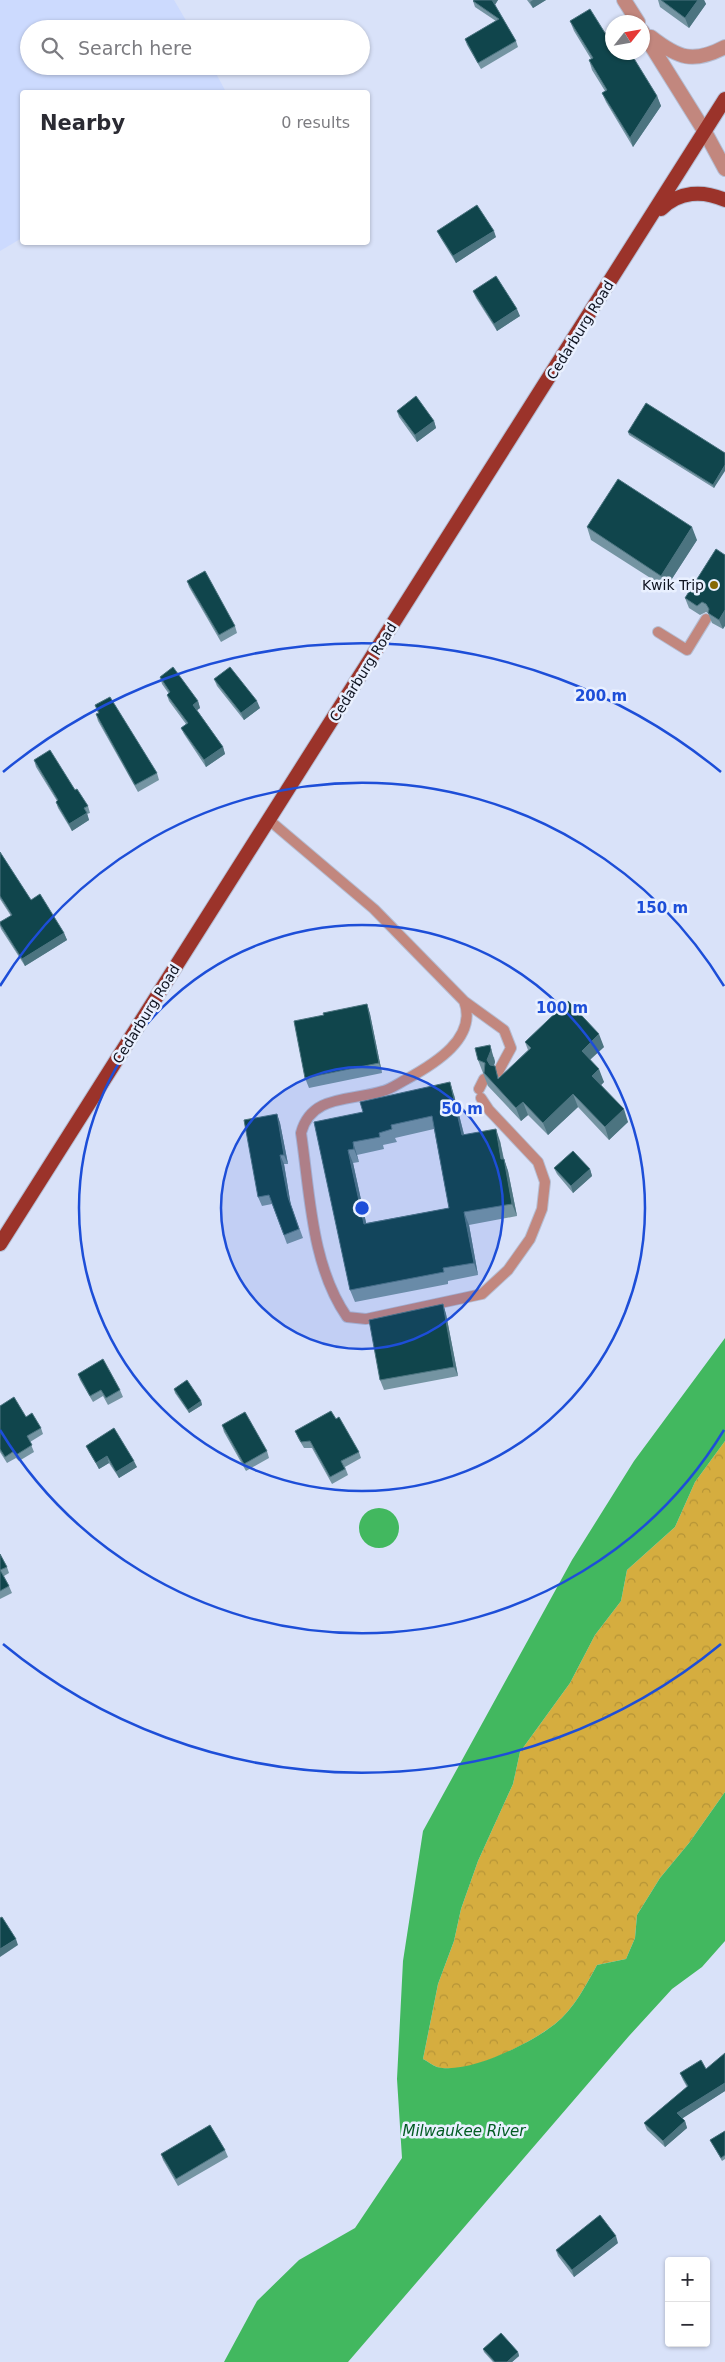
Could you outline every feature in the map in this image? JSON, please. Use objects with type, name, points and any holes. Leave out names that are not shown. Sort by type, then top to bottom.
[{"type":"main road","name":"Cedarburg Road","points":[[0,1244],[725,99]]},
{"type":"main road","points":[[645,226],[670,200],[685,195],[702,192],[725,200]]},
{"type":"street","points":[[624,0],[634,15]]},
{"type":"street","points":[[650,37],[678,56],[697,57],[725,47]]},
{"type":"street","points":[[650,42],[705,132],[725,169]]},
{"type":"lane","points":[[658,632],[687,650],[706,619]]},
{"type":"lane","points":[[269,820],[374,908],[464,1001],[504,1030],[511,1048],[498,1072]]},
{"type":"lane","points":[[464,1001],[468,1011],[459,1039],[435,1063],[384,1091],[330,1102],[313,1111],[304,1120],[301,1133],[317,1247],[336,1302],[347,1317],[366,1319],[482,1294],[508,1270],[530,1239],[542,1209],[545,1182],[538,1162],[489,1110],[481,1089]]},
{"type":"shaded area","points":[[0,0],[174,0],[186,20],[20,20],[20,75],[217,75],[225,90],[20,90],[20,239],[0,251]]},
{"type":"green space","points":[[725,1441],[725,1792],[689,1843],[660,1878],[637,1915],[635,1938],[626,1959],[597,1965],[579,1996],[562,2018],[531,2040],[499,2056],[465,2067],[450,2069],[437,2067],[423,2059],[438,1984],[454,1941],[461,1909],[478,1861],[513,1784],[520,1752],[570,1683],[595,1635],[621,1601],[627,1570],[675,1527],[695,1482]]},
{"type":"water","name":"Milwaukee River","points":[[725,1338],[725,1441],[695,1482],[675,1527],[627,1570],[621,1601],[595,1635],[570,1683],[520,1752],[513,1784],[478,1861],[461,1909],[454,1941],[438,1984],[423,2059],[437,2067],[450,2068],[482,2062],[531,2040],[562,2018],[584,1989],[597,1965],[626,1959],[635,1938],[637,1915],[660,1878],[689,1843],[725,1792],[725,1941],[702,1967],[672,1989],[629,2036],[348,2362],[224,2362],[257,2301],[299,2260],[355,2228],[402,2158],[397,2079],[403,1961],[423,1831],[572,1560],[634,1461]]},
{"type":"water","points":[[383,1508],[390,1511],[396,1517],[399,1528],[398,1536],[390,1545],[383,1548],[375,1548],[368,1545],[360,1536],[359,1524],[362,1517],[371,1509]]},
{"type":"building","points":[[474,0],[492,0],[516,41],[478,63],[465,39],[499,19]]},
{"type":"building","points":[[661,0],[698,0],[685,18]]},
{"type":"building","points":[[590,9],[605,33],[605,60],[635,60],[657,96],[630,138],[602,93],[607,90],[589,60],[593,58],[570,21]]},
{"type":"building","points":[[477,205],[494,231],[453,256],[437,231]]},
{"type":"building","points":[[496,276],[517,309],[494,324],[473,291]]},
{"type":"building","points":[[416,396],[434,421],[415,435],[397,411]]},
{"type":"building","points":[[646,403],[725,453],[725,465],[713,485],[628,432]]},
{"type":"building","name":"Kwik Trip","points":[[618,479],[692,527],[661,576],[587,527]]},
{"type":"building","name":"Kwik Trip","points":[[716,549],[725,555],[725,610],[719,620],[708,613],[709,609],[706,604],[702,602],[697,606],[685,598]]},
{"type":"building","points":[[205,571],[235,626],[219,635],[187,581]]},
{"type":"building","points":[[173,667],[198,701],[193,705],[223,747],[204,760],[181,728],[188,723],[167,695],[170,692],[160,677]]},
{"type":"building","points":[[230,667],[257,701],[241,713],[214,679]]},
{"type":"building","points":[[110,697],[157,773],[135,785],[96,714],[99,713],[95,705]]},
{"type":"building","points":[[50,750],[75,790],[77,789],[88,806],[84,808],[87,813],[69,824],[56,802],[58,800],[34,760]]},
{"type":"building","points":[[0,852],[31,900],[40,894],[64,933],[22,959],[0,924],[0,922],[12,915],[0,896]]},
{"type":"building","points":[[568,1001],[599,1034],[582,1051],[599,1069],[592,1076],[624,1109],[605,1127],[573,1094],[543,1123],[523,1102],[516,1108],[484,1073],[485,1063],[478,1060],[475,1048],[490,1045],[491,1050],[487,1060],[490,1065],[495,1066],[498,1079],[531,1048],[525,1042]]},
{"type":"building","points":[[367,1004],[379,1063],[305,1078],[294,1021]]},
{"type":"building","points":[[450,1082],[462,1135],[496,1129],[501,1159],[504,1159],[512,1204],[464,1212],[474,1263],[443,1268],[444,1272],[350,1290],[314,1122],[363,1112],[360,1102]],"holes":[[[432,1116],[449,1208],[364,1224],[348,1150],[354,1149],[353,1142],[380,1137],[379,1133],[392,1129],[391,1125]]]},
{"type":"building","points":[[277,1114],[284,1155],[280,1155],[288,1197],[299,1229],[284,1235],[269,1195],[258,1197],[244,1120]]},
{"type":"building","points":[[573,1151],[590,1169],[571,1186],[554,1168]]},
{"type":"building","points":[[443,1304],[454,1367],[380,1380],[369,1320]]},
{"type":"building","points":[[103,1359],[120,1390],[106,1398],[101,1390],[90,1396],[78,1374]]},
{"type":"building","points":[[187,1380],[201,1401],[188,1410],[174,1389]]},
{"type":"building","points":[[14,1397],[26,1417],[32,1413],[41,1428],[27,1436],[32,1445],[16,1455],[14,1451],[5,1457],[0,1449],[0,1406]]},
{"type":"building","points":[[331,1411],[336,1419],[339,1417],[359,1452],[341,1461],[345,1469],[330,1477],[310,1441],[301,1442],[295,1431]]},
{"type":"building","points":[[245,1412],[267,1451],[244,1464],[222,1425]]},
{"type":"building","points":[[114,1428],[134,1461],[116,1472],[107,1456],[96,1463],[86,1446]]},
{"type":"building","points":[[0,1554],[7,1567],[0,1570]]},
{"type":"building","points":[[0,1570],[9,1586],[0,1591]]},
{"type":"building","points":[[2,1917],[16,1939],[0,1949],[0,1918]]},
{"type":"building","points":[[725,2053],[725,2083],[677,2113],[685,2121],[663,2141],[644,2123],[688,2086],[680,2073],[701,2060],[706,2069]]},
{"type":"building","points":[[210,2125],[225,2150],[176,2179],[161,2154]]},
{"type":"building","points":[[725,2131],[725,2155],[721,2158],[710,2140]]},
{"type":"building","points":[[600,2215],[616,2236],[572,2270],[556,2250]]},
{"type":"building","points":[[501,2333],[518,2352],[507,2362],[495,2362],[483,2349]]},
{"type":"place","name":"Kwik Trip","points":[[714,585]]}]
